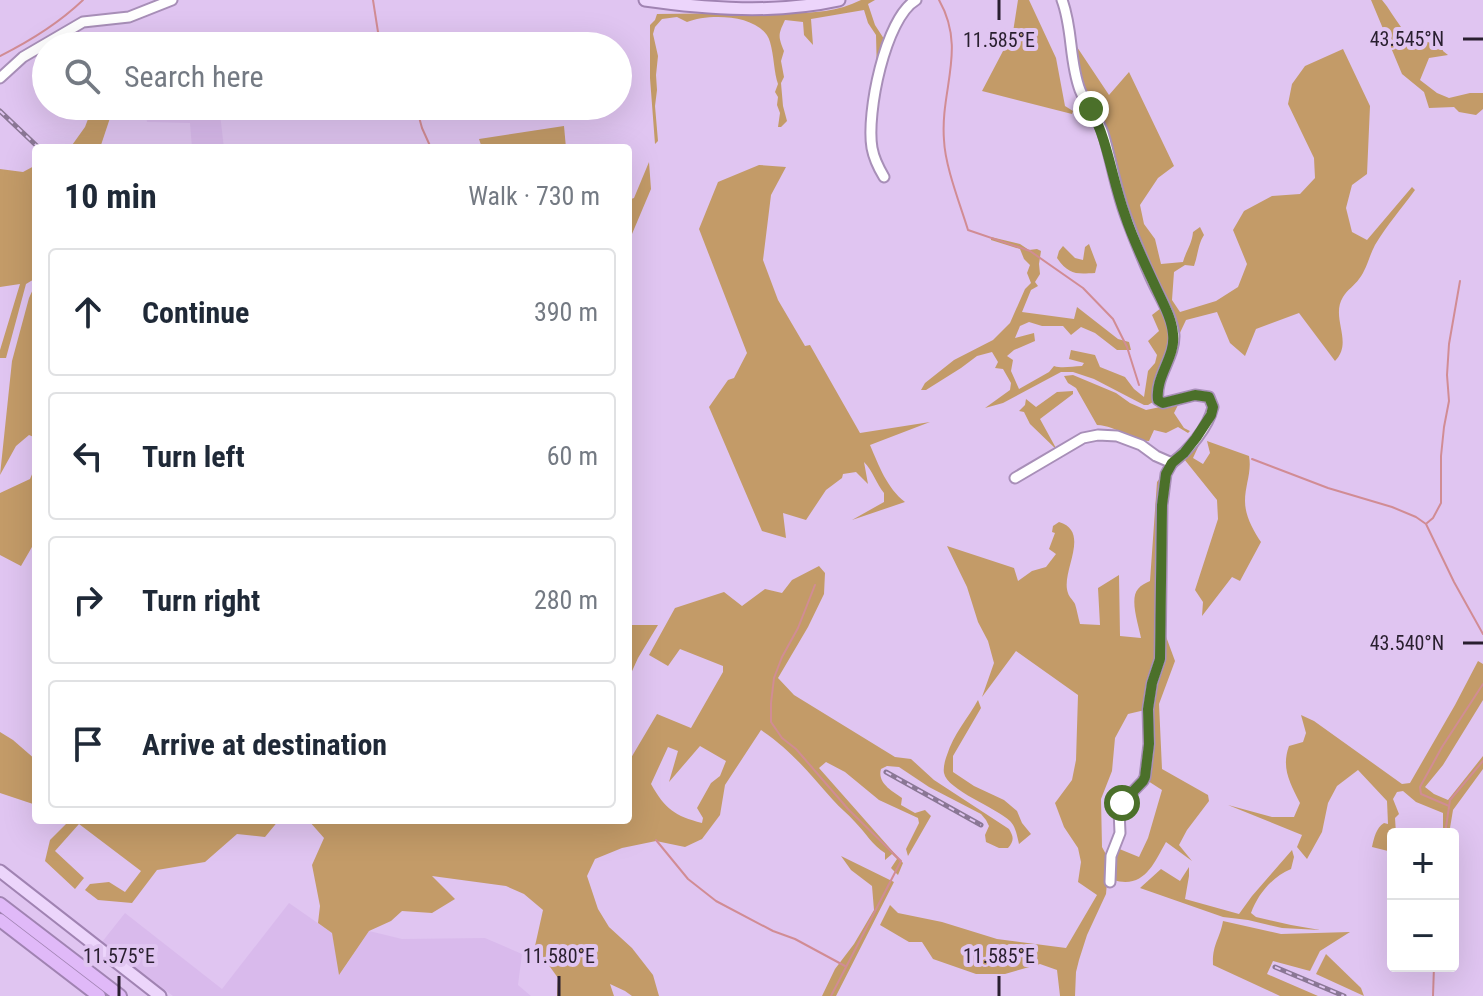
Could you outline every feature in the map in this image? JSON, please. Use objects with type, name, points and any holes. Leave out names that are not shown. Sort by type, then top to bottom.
[{"type":"highway","points":[[0,904],[120,996]]},
{"type":"highway","points":[[0,920],[99,996]]},
{"type":"main road","points":[[645,0],[769,8],[839,0]]},
{"type":"main road","points":[[0,871],[160,996]]},
{"type":"street","points":[[66,32],[83,22],[129,17],[172,0]]},
{"type":"street","points":[[884,177],[871,146],[873,94],[900,17],[916,0]]},
{"type":"street","points":[[1062,0],[1080,90],[1102,132],[1125,215],[1167,312],[1174,336],[1161,376],[1158,400],[1163,403],[1195,395],[1209,397],[1213,407],[1196,438],[1172,463],[1166,474],[1162,505],[1160,659],[1148,709],[1149,744],[1145,777],[1119,810],[1120,833],[1111,856],[1110,882]]},
{"type":"street","points":[[0,78],[32,52]]},
{"type":"street","points":[[1015,478],[1083,438],[1098,435],[1117,436],[1172,463]]},
{"type":"shaded area","points":[[861,0],[875,0],[868,4],[875,25],[886,42],[877,75],[876,35],[864,10],[811,19],[813,45],[804,35],[803,22],[785,20],[780,36],[784,51],[781,61],[784,77],[781,83],[787,121],[781,127],[778,127],[780,113],[775,92],[778,84],[770,42],[765,33],[757,26],[734,18],[708,17],[687,22],[677,17],[662,19],[653,34],[658,56],[655,106],[658,141],[655,144],[650,25],[657,14],[804,13],[847,6]]},
{"type":"shaded area","points":[[1018,0],[1029,0],[1056,58],[1065,106],[1073,111],[1072,114],[982,91],[1013,32]]},
{"type":"shaded area","points":[[1371,0],[1382,0],[1405,31],[1442,46],[1448,55],[1429,58],[1420,80],[1449,98],[1483,93],[1483,109],[1476,115],[1459,112],[1454,107],[1429,108],[1424,92],[1402,74]]},
{"type":"shaded area","points":[[1077,47],[1109,95],[1129,72],[1174,166],[1158,178],[1140,205],[1144,224],[1155,239],[1161,264],[1183,262],[1193,232],[1200,227],[1204,235],[1194,266],[1185,265],[1174,272],[1172,300],[1180,312],[1216,301],[1238,287],[1247,264],[1233,230],[1244,211],[1272,196],[1300,194],[1315,178],[1314,158],[1288,104],[1292,84],[1305,66],[1343,49],[1370,106],[1367,174],[1352,185],[1346,208],[1352,232],[1367,240],[1412,187],[1415,190],[1379,238],[1362,275],[1343,297],[1339,313],[1342,346],[1335,361],[1299,313],[1256,329],[1245,356],[1230,343],[1217,312],[1186,320],[1178,337],[1130,219],[1096,123],[1084,86]]},
{"type":"shaded area","points":[[88,120],[109,120],[101,144],[73,144]]},
{"type":"shaded area","points":[[221,120],[224,144],[192,144],[190,123],[147,122]]},
{"type":"shaded area","points":[[564,126],[566,144],[481,144],[479,139]]},
{"type":"shaded area","points":[[649,162],[651,189],[632,234],[634,198]]},
{"type":"shaded area","points":[[759,165],[786,167],[771,195],[763,260],[778,300],[805,346],[810,345],[860,433],[930,422],[870,445],[888,483],[905,502],[852,520],[884,502],[884,493],[864,462],[868,484],[856,472],[843,474],[826,490],[806,520],[783,513],[786,538],[762,531],[709,407],[728,380],[734,378],[747,353],[699,229],[718,182]]},
{"type":"shaded area","points":[[32,167],[32,280],[26,284],[6,358],[0,358],[20,284],[0,287],[0,169],[23,172]]},
{"type":"shaded area","points":[[991,237],[1041,251],[1040,274],[1035,282],[1038,286],[1031,290],[1022,312],[1074,319],[1077,307],[1118,339],[1129,342],[1131,350],[1117,350],[1095,333],[1081,327],[1071,335],[1063,326],[1042,326],[1029,322],[1020,326],[1015,338],[1034,333],[1035,341],[1007,356],[1013,360],[1011,371],[1019,389],[1054,366],[1082,366],[1084,363],[1069,359],[1071,350],[1095,355],[1100,367],[1125,377],[1144,397],[1148,371],[1157,355],[1148,341],[1159,331],[1152,315],[1161,308],[1172,339],[1155,386],[1153,402],[1144,405],[1094,379],[1073,372],[1061,372],[1003,403],[985,408],[1010,390],[1011,383],[1003,369],[995,368],[998,362],[992,352],[977,356],[926,390],[921,390],[925,383],[954,360],[993,340],[1010,323],[1025,289],[1031,283],[1027,273],[1030,265],[1020,249],[991,240]]},
{"type":"shaded area","points":[[1089,244],[1097,265],[1095,273],[1073,272],[1057,258],[1063,246],[1075,258],[1083,260],[1085,247]]},
{"type":"shaded area","points":[[32,291],[32,436],[29,435],[16,446],[0,475],[12,361]]},
{"type":"shaded area","points":[[1073,375],[1146,410],[1179,403],[1174,413],[1184,428],[1190,431],[1188,433],[1178,427],[1166,433],[1154,430],[1149,441],[1097,425],[1076,388],[1064,376]]},
{"type":"shaded area","points":[[1073,391],[1040,419],[1057,450],[1030,424],[1024,412],[1019,411],[1026,399],[1036,407],[1057,392]]},
{"type":"shaded area","points":[[1207,441],[1249,456],[1245,507],[1261,542],[1240,581],[1232,577],[1202,616],[1203,602],[1195,590],[1218,519],[1217,500],[1184,459],[1197,442],[1199,445],[1193,458],[1203,464],[1210,453]]},
{"type":"shaded area","points":[[1164,473],[1155,604],[1157,658],[1145,710],[1128,714],[1115,738],[1112,771],[1101,799],[1102,847],[1109,860],[1106,894],[1079,960],[1075,996],[1060,996],[1057,970],[1040,964],[1005,974],[976,974],[933,959],[922,942],[909,942],[880,925],[890,905],[898,913],[942,922],[997,939],[1066,948],[1097,895],[1078,882],[1081,862],[1078,848],[1064,827],[1055,803],[1072,780],[1076,760],[1078,695],[1016,651],[982,697],[994,663],[967,587],[947,546],[1014,568],[1018,581],[1032,571],[1046,567],[1056,554],[1049,549],[1055,533],[1052,532],[1053,526],[1059,522],[1069,527],[1073,534],[1067,584],[1080,624],[1100,625],[1098,588],[1119,575],[1120,636],[1141,638],[1134,599],[1138,589],[1150,581],[1157,482]]},
{"type":"shaded area","points":[[32,474],[32,547],[21,566],[0,555],[0,493],[30,479]]},
{"type":"shaded area","points":[[819,566],[825,573],[824,594],[778,678],[794,695],[895,757],[911,759],[934,780],[1009,829],[1013,839],[1008,848],[986,842],[989,826],[981,814],[929,787],[899,767],[887,766],[881,769],[881,778],[902,798],[901,805],[915,813],[925,810],[931,816],[908,856],[906,849],[919,823],[918,818],[879,800],[845,772],[826,762],[819,768],[903,863],[898,875],[891,868],[897,859],[892,854],[885,860],[885,853],[799,762],[761,730],[725,785],[720,815],[702,839],[685,847],[656,841],[622,848],[595,859],[587,876],[598,909],[609,927],[632,948],[653,975],[659,996],[632,996],[610,984],[614,996],[557,996],[558,978],[535,946],[543,910],[524,894],[506,886],[432,876],[455,899],[432,913],[402,911],[391,921],[369,931],[339,975],[332,933],[318,923],[320,906],[312,865],[324,838],[312,824],[632,824],[632,756],[657,714],[691,728],[723,672],[723,666],[680,649],[668,666],[649,655],[675,608],[724,592],[742,606],[765,589],[782,593],[792,580]],"holes":[[[700,746],[726,761],[720,776],[711,783],[697,808],[703,818],[702,823],[672,810],[651,784],[668,747],[678,751],[669,782]]]},
{"type":"shaded area","points":[[632,625],[658,625],[632,671]]},
{"type":"shaded area","points":[[1164,631],[1175,661],[1159,704],[1162,769],[1208,795],[1209,801],[1179,845],[1192,861],[1166,842],[1152,867],[1140,878],[1124,882],[1113,880],[1117,848],[1139,857],[1162,790],[1148,781],[1150,709]]},
{"type":"shaded area","points":[[1478,661],[1483,664],[1483,700],[1443,765],[1425,787],[1448,800],[1483,756],[1483,769],[1453,810],[1450,828],[1443,828],[1443,813],[1416,802],[1403,791],[1397,792],[1393,799],[1399,814],[1395,818],[1396,828],[1387,828],[1387,851],[1372,847],[1379,828],[1384,823],[1388,824],[1387,801],[1358,770],[1337,786],[1328,803],[1322,832],[1307,859],[1297,847],[1302,835],[1228,805],[1272,817],[1294,817],[1300,803],[1290,782],[1286,761],[1289,746],[1303,742],[1306,733],[1301,715],[1402,784],[1410,783]]},
{"type":"shaded area","points":[[978,700],[981,708],[953,756],[953,772],[1004,800],[1017,811],[1031,834],[1019,844],[1010,821],[954,786],[944,773],[950,748]]},
{"type":"shaded area","points":[[0,732],[32,757],[32,804],[0,793]]},
{"type":"shaded area","points":[[66,824],[79,824],[55,851],[84,878],[75,889],[45,861],[50,840]]},
{"type":"shaded area","points":[[79,824],[276,824],[265,837],[237,834],[205,862],[157,870],[132,903],[98,900],[85,890],[90,884],[109,882],[125,892],[141,871]]},
{"type":"shaded area","points":[[1292,850],[1291,869],[1266,887],[1251,913],[1256,917],[1320,930],[1282,928],[1223,917],[1140,888],[1161,869],[1180,881],[1189,867],[1185,899],[1239,914]]},
{"type":"shaded area","points":[[841,856],[894,882],[836,996],[822,996],[835,969],[874,910],[872,886],[851,870]]},
{"type":"shaded area","points":[[289,903],[332,933],[340,974],[369,931],[402,939],[485,938],[522,954],[518,985],[531,996],[173,996],[102,942],[125,913],[222,989]]},
{"type":"shaded area","points":[[1223,921],[1281,934],[1350,932],[1320,951],[1310,971],[1273,961],[1267,974],[1318,996],[1280,996],[1213,965]]},
{"type":"shaded area","points":[[1326,954],[1361,988],[1364,996],[1316,974]]},
{"type":"waterway","points":[[42,32],[83,0]]},
{"type":"waterway","points":[[373,0],[378,32]]},
{"type":"waterway","points":[[939,0],[947,18],[952,52],[945,104],[945,150],[968,230],[1030,251],[1083,288],[1113,319],[1127,347],[1139,385]]},
{"type":"waterway","points":[[0,56],[32,38]]},
{"type":"waterway","points":[[420,120],[429,144]]},
{"type":"waterway","points":[[1427,523],[1441,503],[1441,456],[1449,401],[1449,344],[1460,281]]},
{"type":"waterway","points":[[1252,459],[1328,488],[1392,507],[1426,524],[1483,634]]},
{"type":"waterway","points":[[815,585],[774,678],[771,722],[848,809],[901,861],[831,996]]},
{"type":"waterway","points":[[1449,806],[1421,794],[1420,787],[1483,684]]},
{"type":"waterway","points":[[1446,828],[1450,800],[1483,761]]},
{"type":"waterway","points":[[656,840],[688,879],[716,901],[845,966]]},
{"type":"waterway","points":[[1433,996],[1434,972]]},
{"type":"railway","points":[[0,111],[35,144]]},
{"type":"railway","points":[[886,772],[981,825]]},
{"type":"railway","points":[[1275,967],[1344,996]]},
{"type":"route","points":[[1091,109],[1102,132],[1125,215],[1167,312],[1174,336],[1161,376],[1158,400],[1163,403],[1195,395],[1209,397],[1213,407],[1196,438],[1172,463],[1166,474],[1162,505],[1160,659],[1148,709],[1149,744],[1145,777],[1122,803]]}]
